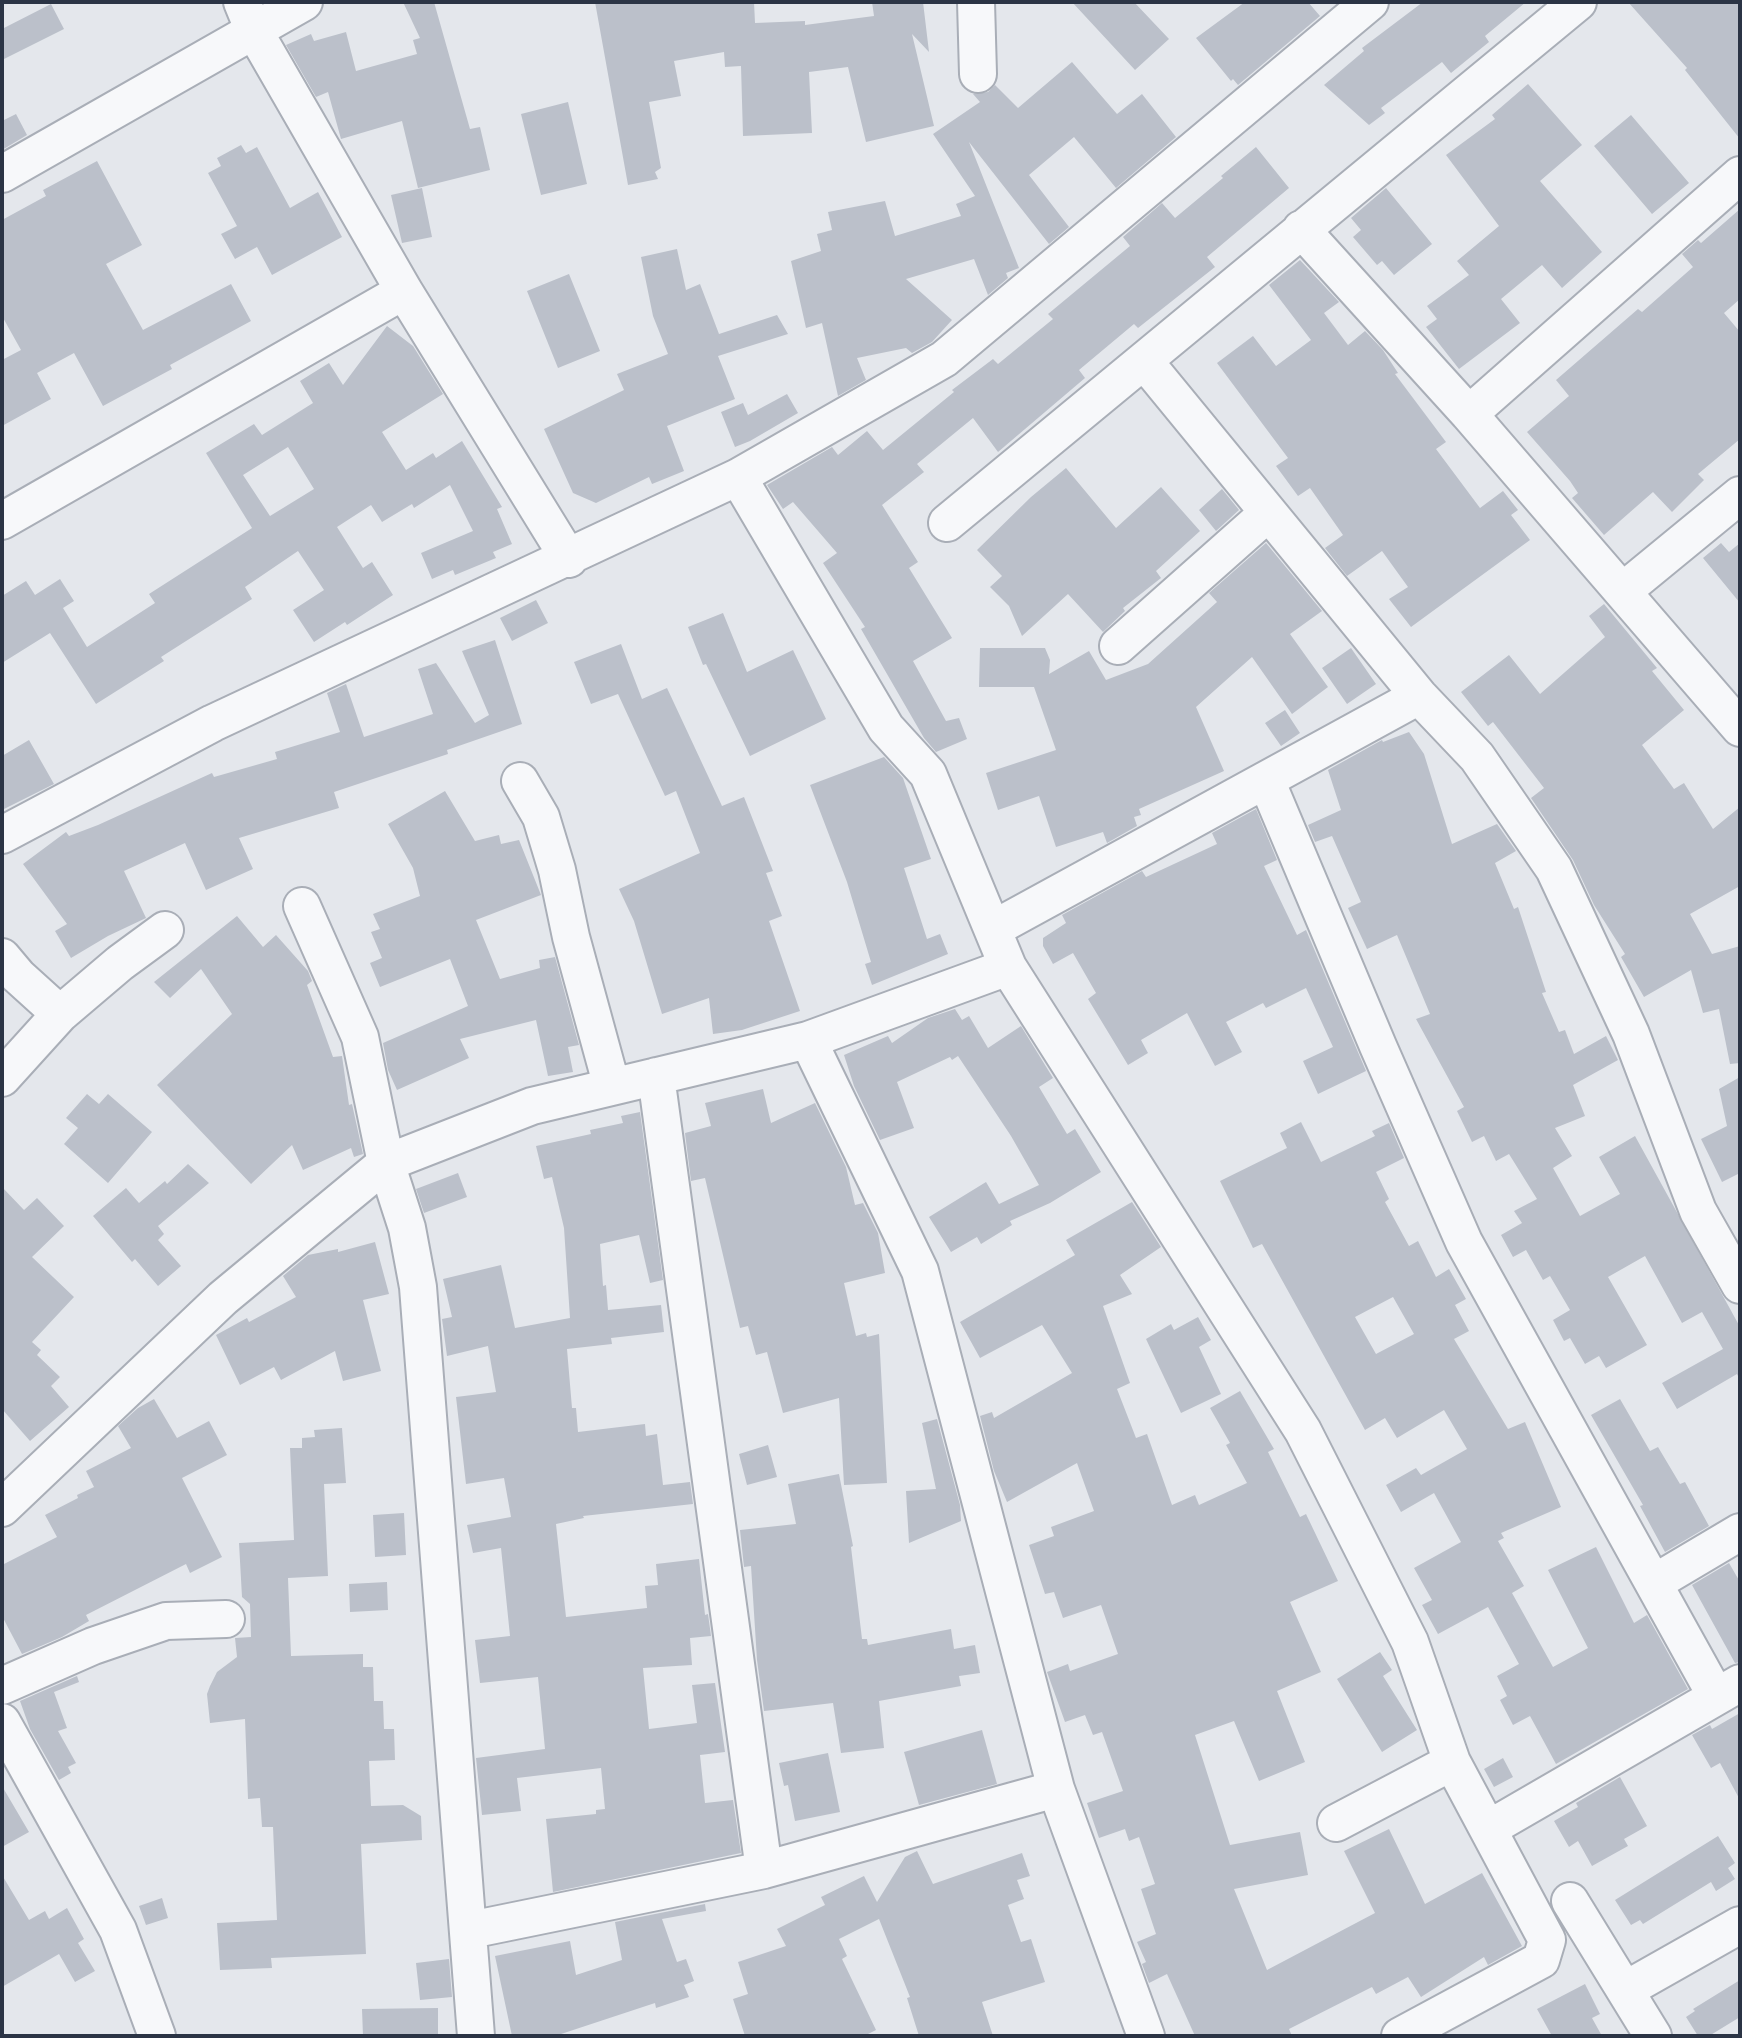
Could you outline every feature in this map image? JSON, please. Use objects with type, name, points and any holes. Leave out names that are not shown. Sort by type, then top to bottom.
[{"type":"street","points":[[2,174],[248,16],[304,2]]},
{"type":"street","points":[[976,2],[978,74]]},
{"type":"street","points":[[2,835],[213,723],[569,559],[738,477],[944,359],[1370,2]]},
{"type":"street","points":[[947,523],[1578,2]]},
{"type":"street","points":[[248,16],[404,291],[569,559]]},
{"type":"street","points":[[1469,414],[1740,175]]},
{"type":"street","points":[[1301,229],[1469,414],[1740,728]]},
{"type":"street","points":[[2,521],[404,291]]},
{"type":"street","points":[[1145,362],[1419,696],[1477,757],[1554,869],[1631,1034],[1698,1211],[1726,1231],[1740,1285]]},
{"type":"street","points":[[738,477],[886,728],[928,774],[1008,967],[1303,1431],[1410,1642],[1452,1762],[1547,1940],[1541,1960],[1400,2036]]},
{"type":"street","points":[[1623,591],[1740,495]]},
{"type":"street","points":[[1118,646],[1268,513]]},
{"type":"street","points":[[993,929],[1419,696]]},
{"type":"street","points":[[1266,780],[1464,1242],[1654,1583],[1728,1689],[1488,1829]]},
{"type":"street","points":[[520,781],[541,817],[557,870],[571,937],[612,1087]]},
{"type":"street","points":[[302,906],[360,1037],[386,1163],[407,1228],[418,1287],[476,2036]]},
{"type":"street","points":[[2,1078],[60,1014],[165,930]]},
{"type":"street","points":[[2,957],[60,1014]]},
{"type":"street","points":[[2,1508],[223,1298],[386,1163],[532,1106],[808,1040],[1008,967]]},
{"type":"street","points":[[808,1040],[920,1271],[1056,1789],[1146,2036]]},
{"type":"street","points":[[656,1076],[764,1870]]},
{"type":"street","points":[[1654,1583],[1740,1532]]},
{"type":"street","points":[[2,1686],[93,1646],[166,1621],[226,1619]]},
{"type":"street","points":[[2,1722],[118,1930],[157,2036]]},
{"type":"street","points":[[1336,1823],[1452,1762]]},
{"type":"street","points":[[470,1930],[764,1870],[1056,1789]]},
{"type":"street","points":[[1570,1901],[1653,2036]]},
{"type":"street","points":[[1625,1990],[1740,1925]]},
{"type":"building","points":[[403,2],[434,2],[470,129],[480,127],[490,170],[418,188],[402,121],[341,139],[328,92],[316,97],[286,45],[311,34],[314,41],[346,32],[356,71],[417,54],[413,40],[420,38]]},
{"type":"building","points":[[595,2],[754,2],[755,23],[805,21],[805,25],[874,16],[872,2],[923,2],[929,52],[912,34],[934,126],[866,142],[848,67],[809,72],[812,133],[743,136],[741,66],[725,67],[724,52],[674,61],[681,96],[649,102],[661,168],[655,172],[658,179],[628,185]]},
{"type":"building","points":[[1072,2],[1134,2],[1169,39],[1135,70]]},
{"type":"building","points":[[1245,2],[1308,2],[1320,16],[1238,85],[1233,79],[1231,81],[1196,38]]},
{"type":"building","points":[[1423,2],[1526,2],[1485,36],[1489,42],[1451,73],[1442,62],[1381,108],[1385,113],[1369,125],[1324,85],[1364,51],[1362,48]]},
{"type":"building","points":[[1628,2],[1740,2],[1740,139],[1685,70],[1687,68]]},
{"type":"building","points":[[51,4],[64,29],[2,60],[2,29]]},
{"type":"building","points":[[1072,62],[1117,114],[1142,94],[1176,137],[1116,188],[1074,137],[1029,175],[1069,227],[1049,244],[969,142],[1019,268],[1006,273],[1008,278],[988,295],[974,259],[906,279],[952,320],[932,342],[912,353],[906,348],[857,358],[866,380],[838,396],[822,323],[806,328],[791,261],[821,251],[817,234],[832,230],[828,212],[885,201],[895,236],[961,216],[956,204],[975,196],[933,134],[980,102],[973,94],[988,92],[995,85],[1018,108]]},
{"type":"building","points":[[1528,84],[1582,145],[1540,181],[1602,252],[1562,288],[1542,265],[1501,299],[1520,323],[1459,369],[1426,327],[1437,319],[1427,306],[1469,275],[1457,261],[1499,226],[1446,155],[1495,119],[1492,115]]},
{"type":"building","points":[[568,102],[587,184],[541,195],[521,114]]},
{"type":"building","points":[[16,114],[27,135],[2,150],[2,121]]},
{"type":"building","points":[[1631,115],[1689,183],[1652,214],[1594,146]]},
{"type":"building","points":[[241,145],[246,153],[257,147],[290,208],[318,192],[342,237],[272,275],[257,247],[235,259],[221,234],[237,226],[208,173],[221,166],[217,158]]},
{"type":"building","points":[[1256,147],[1289,188],[1207,257],[1215,267],[1138,328],[1134,324],[1079,370],[1085,378],[998,452],[973,418],[917,464],[924,472],[882,505],[918,562],[909,568],[952,638],[913,661],[946,721],[959,718],[967,739],[936,752],[924,738],[861,629],[865,627],[823,563],[837,553],[793,502],[783,509],[767,485],[832,447],[838,455],[867,431],[883,450],[954,392],[952,390],[993,359],[998,364],[1053,319],[1048,314],[1130,246],[1123,237],[1162,203],[1175,218]]},
{"type":"building","points":[[97,161],[142,245],[106,264],[143,330],[231,284],[251,321],[103,406],[74,353],[37,373],[51,399],[2,426],[2,360],[21,350],[2,316],[2,220],[46,196],[43,190]]},
{"type":"building","points":[[422,188],[432,237],[402,243],[391,195]]},
{"type":"building","points":[[1386,188],[1432,244],[1394,275],[1382,261],[1377,265],[1353,237],[1361,230],[1351,218]]},
{"type":"building","points":[[1740,209],[1740,299],[1724,313],[1740,332],[1740,439],[1698,474],[1704,480],[1672,512],[1653,492],[1604,535],[1572,498],[1578,493],[1570,481],[1527,432],[1569,396],[1556,380],[1638,309],[1642,312],[1693,267],[1682,254],[1698,240],[1701,243]]},
{"type":"building","points":[[677,249],[686,290],[700,284],[719,334],[777,315],[788,334],[718,356],[735,399],[667,426],[684,471],[652,484],[649,477],[596,503],[573,493],[544,429],[624,390],[617,374],[668,354],[653,316],[641,257]]},
{"type":"building","points":[[1300,260],[1339,302],[1324,313],[1348,345],[1365,331],[1383,350],[1398,373],[1395,374],[1446,442],[1436,449],[1480,508],[1503,491],[1518,510],[1511,515],[1530,540],[1411,627],[1389,599],[1408,587],[1382,551],[1347,576],[1325,548],[1343,535],[1310,488],[1298,496],[1276,466],[1288,458],[1217,363],[1253,336],[1276,366],[1311,340],[1269,285]]},
{"type":"building","points":[[569,274],[600,351],[558,368],[527,291]]},
{"type":"building","points":[[387,326],[413,346],[443,394],[382,432],[406,470],[433,453],[436,458],[462,441],[502,507],[497,509],[512,544],[493,552],[496,558],[455,575],[453,570],[432,579],[421,553],[473,531],[450,485],[414,508],[412,504],[382,522],[371,505],[337,527],[363,568],[372,562],[393,595],[314,642],[293,610],[324,590],[298,551],[245,587],[252,599],[161,657],[164,661],[96,704],[50,633],[2,663],[2,596],[26,581],[35,595],[60,579],[74,601],[63,608],[87,647],[155,603],[149,594],[252,528],[206,453],[254,424],[262,435],[313,403],[300,381],[329,363],[343,385]],"holes":[[[288,447],[314,489],[270,516],[243,475]]]},
{"type":"building","points":[[787,394],[798,413],[735,447],[721,412],[743,403],[748,415]]},
{"type":"building","points":[[1066,468],[1116,528],[1161,487],[1200,531],[1156,571],[1161,578],[1123,608],[1125,611],[1103,632],[1068,594],[1022,636],[1009,606],[990,587],[1002,576],[977,550]]},
{"type":"building","points":[[1222,489],[1239,510],[1216,531],[1199,510]]},
{"type":"building","points":[[1266,543],[1322,611],[1290,634],[1328,687],[1292,714],[1252,657],[1196,707],[1224,771],[1139,809],[1141,815],[1134,817],[1137,826],[1107,843],[1103,832],[1056,847],[1039,796],[998,810],[986,773],[1056,750],[1034,687],[979,687],[980,648],[1045,648],[1050,660],[1049,674],[1089,651],[1106,680],[1148,664],[1217,602],[1209,593]]},
{"type":"building","points":[[1721,543],[1729,552],[1740,543],[1740,603],[1703,558]]},
{"type":"building","points":[[536,600],[548,623],[512,641],[500,618]]},
{"type":"building","points":[[1604,604],[1657,668],[1652,671],[1684,710],[1642,745],[1674,789],[1684,783],[1713,829],[1740,807],[1740,886],[1690,914],[1712,954],[1740,946],[1740,1063],[1730,1064],[1719,1009],[1703,1013],[1691,970],[1644,997],[1621,957],[1625,954],[1594,905],[1573,860],[1531,798],[1544,788],[1493,722],[1488,726],[1461,692],[1509,655],[1540,694],[1605,637],[1589,616]]},
{"type":"building","points":[[723,613],[747,672],[793,650],[826,719],[750,756],[706,664],[703,665],[688,627]]},
{"type":"building","points":[[495,640],[522,724],[447,750],[448,754],[334,792],[339,808],[239,838],[253,869],[206,890],[185,843],[124,871],[146,918],[71,958],[55,931],[67,924],[23,864],[66,832],[69,836],[98,825],[212,773],[214,777],[277,759],[275,752],[340,732],[327,693],[346,684],[364,737],[433,714],[418,669],[436,663],[475,723],[489,715],[462,651]]},
{"type":"building","points":[[621,644],[642,699],[667,688],[722,806],[744,797],[773,871],[766,873],[782,916],[769,921],[800,1011],[742,1030],[713,1034],[709,998],[662,1014],[634,921],[619,889],[700,853],[676,791],[665,796],[618,694],[591,704],[574,662]]},
{"type":"building","points":[[1351,648],[1376,684],[1347,704],[1322,668]]},
{"type":"building","points":[[1285,710],[1300,733],[1281,746],[1265,723]]},
{"type":"building","points":[[1409,732],[1424,754],[1452,844],[1497,824],[1516,851],[1495,863],[1514,909],[1518,907],[1546,992],[1542,993],[1559,1032],[1565,1030],[1574,1054],[1606,1036],[1618,1060],[1573,1085],[1585,1116],[1555,1128],[1572,1156],[1553,1168],[1580,1216],[1620,1194],[1599,1157],[1635,1136],[1740,1327],[1740,1380],[1737,1374],[1677,1409],[1662,1383],[1723,1349],[1702,1312],[1682,1323],[1645,1256],[1608,1277],[1647,1345],[1606,1368],[1599,1356],[1585,1364],[1570,1338],[1564,1341],[1553,1320],[1570,1310],[1550,1276],[1543,1280],[1526,1250],[1513,1257],[1501,1235],[1522,1223],[1514,1211],[1537,1199],[1509,1154],[1496,1161],[1484,1136],[1472,1142],[1457,1111],[1464,1107],[1416,1019],[1430,1014],[1397,935],[1367,949],[1348,908],[1361,902],[1332,836],[1315,842],[1308,825],[1341,810],[1328,770],[1382,740]]},
{"type":"building","points":[[29,740],[54,784],[2,810],[2,756]]},
{"type":"building","points":[[884,757],[903,778],[931,859],[904,868],[927,939],[940,934],[948,954],[872,985],[865,964],[871,962],[847,882],[810,785]]},
{"type":"building","points":[[445,791],[475,841],[499,835],[501,844],[519,840],[541,895],[476,920],[500,979],[540,968],[539,960],[555,957],[579,1045],[568,1047],[573,1072],[548,1076],[536,1020],[460,1039],[469,1058],[397,1090],[388,1070],[383,1043],[468,1006],[450,959],[380,987],[370,963],[382,958],[371,932],[380,929],[373,914],[420,896],[413,868],[388,824]]},
{"type":"building","points":[[1256,809],[1277,860],[1264,866],[1297,935],[1306,930],[1366,1071],[1318,1094],[1303,1061],[1333,1047],[1306,988],[1266,1008],[1263,1003],[1226,1022],[1242,1052],[1215,1066],[1187,1013],[1141,1040],[1148,1053],[1128,1065],[1088,999],[1096,993],[1073,953],[1053,964],[1043,946],[1043,938],[1066,923],[1062,915],[1142,871],[1146,877],[1217,844],[1212,833]]},
{"type":"building","points":[[237,916],[263,947],[276,935],[308,971],[312,981],[307,985],[333,1057],[342,1056],[349,1105],[352,1104],[363,1154],[354,1157],[351,1148],[303,1170],[292,1145],[251,1184],[157,1085],[232,1014],[201,969],[170,998],[154,982]]},
{"type":"building","points":[[955,1009],[962,1020],[969,1016],[988,1048],[1021,1026],[1053,1078],[1039,1087],[1067,1134],[1075,1129],[1101,1172],[1050,1203],[1010,1221],[1012,1225],[981,1244],[977,1237],[951,1252],[929,1217],[986,1182],[999,1204],[1039,1185],[958,1056],[897,1082],[914,1128],[880,1140],[854,1086],[844,1055],[888,1036],[892,1043],[928,1018]]},
{"type":"building","points":[[1740,1077],[1740,1173],[1722,1182],[1701,1139],[1727,1126],[1719,1089]]},
{"type":"building","points":[[763,1089],[771,1123],[815,1103],[846,1167],[855,1205],[863,1203],[878,1233],[885,1273],[844,1283],[856,1336],[879,1334],[887,1483],[844,1485],[839,1398],[783,1413],[767,1352],[756,1355],[748,1326],[740,1328],[705,1178],[691,1181],[685,1133],[711,1126],[705,1103]]},
{"type":"building","points":[[87,1094],[99,1104],[108,1094],[152,1132],[108,1183],[64,1144],[78,1128],[66,1118]]},
{"type":"building","points":[[640,1112],[663,1280],[650,1283],[639,1235],[600,1244],[603,1286],[606,1285],[608,1310],[661,1305],[664,1332],[611,1338],[612,1344],[567,1349],[572,1408],[576,1408],[578,1432],[645,1424],[646,1436],[657,1434],[663,1485],[690,1482],[693,1504],[583,1516],[556,1524],[566,1617],[647,1608],[645,1586],[658,1585],[656,1564],[699,1559],[705,1615],[708,1614],[711,1636],[690,1638],[692,1665],[643,1668],[649,1729],[697,1723],[692,1685],[715,1683],[725,1752],[700,1755],[705,1803],[733,1800],[741,1853],[553,1892],[546,1819],[596,1814],[596,1810],[605,1809],[601,1768],[517,1778],[521,1811],[482,1815],[476,1758],[545,1749],[538,1677],[480,1683],[475,1640],[510,1636],[501,1548],[473,1553],[467,1525],[511,1517],[504,1478],[466,1484],[456,1397],[496,1392],[488,1346],[447,1356],[442,1319],[452,1317],[443,1279],[501,1265],[515,1328],[570,1318],[564,1228],[552,1177],[544,1179],[536,1146],[591,1134],[590,1130],[623,1123],[621,1116]]},
{"type":"building","points":[[1301,1122],[1321,1162],[1375,1136],[1372,1131],[1389,1123],[1404,1158],[1376,1172],[1389,1199],[1385,1202],[1409,1246],[1418,1241],[1436,1277],[1449,1269],[1466,1299],[1455,1305],[1469,1331],[1454,1339],[1508,1429],[1525,1422],[1561,1507],[1501,1533],[1504,1538],[1498,1541],[1524,1586],[1512,1593],[1553,1667],[1588,1648],[1548,1570],[1596,1547],[1634,1623],[1647,1615],[1688,1689],[1556,1764],[1530,1716],[1513,1725],[1500,1700],[1507,1696],[1497,1676],[1519,1664],[1488,1607],[1438,1634],[1422,1605],[1432,1600],[1414,1568],[1461,1542],[1434,1493],[1401,1512],[1386,1485],[1416,1468],[1421,1475],[1467,1449],[1444,1410],[1397,1438],[1385,1418],[1365,1430],[1262,1244],[1253,1248],[1220,1181],[1287,1148],[1280,1133]],"holes":[[[1393,1297],[1414,1334],[1376,1354],[1355,1317]]]},
{"type":"building","points":[[188,1164],[209,1183],[158,1226],[164,1234],[158,1240],[181,1266],[158,1286],[135,1259],[132,1262],[93,1216],[126,1188],[139,1203],[165,1181],[167,1184]]},
{"type":"building","points":[[458,1173],[467,1197],[424,1213],[416,1189]]},
{"type":"building","points":[[2,1187],[24,1210],[37,1198],[64,1226],[32,1257],[74,1297],[32,1342],[41,1350],[37,1355],[60,1377],[51,1386],[69,1407],[30,1441],[2,1409]]},
{"type":"building","points":[[1132,1202],[1161,1247],[1120,1275],[1132,1294],[1103,1306],[1130,1383],[1117,1389],[1136,1438],[1147,1434],[1172,1505],[1195,1495],[1199,1505],[1247,1483],[1226,1445],[1230,1443],[1210,1408],[1240,1391],[1274,1449],[1268,1452],[1300,1517],[1306,1514],[1338,1581],[1290,1602],[1321,1672],[1277,1691],[1305,1762],[1259,1781],[1234,1721],[1195,1735],[1230,1845],[1300,1832],[1308,1875],[1234,1889],[1267,1970],[1375,1913],[1344,1851],[1389,1829],[1425,1904],[1482,1873],[1522,1946],[1488,1965],[1484,1957],[1421,1997],[1408,1977],[1376,1994],[1372,1987],[1289,2029],[1292,2036],[1195,2036],[1167,1974],[1149,1983],[1142,1964],[1146,1962],[1137,1942],[1156,1934],[1141,1889],[1155,1884],[1139,1837],[1129,1841],[1125,1829],[1099,1838],[1087,1803],[1123,1791],[1102,1732],[1093,1735],[1085,1715],[1065,1722],[1047,1672],[1068,1664],[1070,1671],[1118,1654],[1101,1605],[1063,1618],[1054,1592],[1045,1594],[1029,1545],[1054,1536],[1051,1527],[1094,1511],[1077,1463],[1007,1502],[994,1471],[980,1416],[992,1412],[994,1418],[1072,1373],[1042,1325],[980,1358],[960,1322],[1075,1255],[1066,1240]]},
{"type":"building","points":[[375,1242],[389,1294],[363,1300],[381,1371],[343,1381],[335,1351],[281,1380],[274,1367],[240,1385],[216,1335],[247,1318],[249,1322],[296,1297],[283,1276],[308,1255],[338,1249],[338,1252]]},
{"type":"building","points":[[1198,1317],[1211,1340],[1199,1347],[1221,1394],[1181,1413],[1146,1339],[1171,1324],[1174,1330]]},
{"type":"building","points":[[154,1399],[177,1438],[209,1421],[227,1455],[182,1478],[222,1557],[190,1573],[186,1564],[86,1615],[89,1621],[62,1637],[22,1654],[2,1616],[2,1565],[57,1537],[45,1515],[94,1487],[86,1471],[131,1448],[118,1426],[138,1408]]},
{"type":"building","points":[[1620,1399],[1650,1451],[1658,1447],[1680,1484],[1685,1482],[1709,1526],[1665,1552],[1640,1506],[1643,1505],[1591,1415]]},
{"type":"building","points":[[937,1419],[960,1505],[961,1521],[909,1543],[906,1491],[936,1489],[922,1423]]},
{"type":"building","points":[[342,1428],[346,1483],[324,1484],[328,1576],[288,1578],[291,1656],[363,1654],[363,1667],[373,1667],[374,1701],[383,1701],[384,1729],[394,1729],[395,1760],[369,1761],[371,1806],[403,1805],[421,1816],[422,1840],[361,1844],[366,1954],[271,1958],[272,1968],[220,1970],[217,1923],[277,1920],[273,1827],[262,1827],[260,1798],[248,1799],[245,1719],[210,1723],[207,1694],[217,1672],[237,1657],[235,1638],[251,1637],[250,1604],[242,1597],[239,1543],[294,1540],[290,1448],[302,1448],[302,1438],[315,1437],[314,1430]]},
{"type":"building","points":[[768,1445],[777,1477],[747,1485],[739,1454]]},
{"type":"building","points":[[839,1474],[853,1546],[862,1639],[867,1639],[868,1645],[951,1629],[954,1649],[975,1645],[980,1673],[959,1676],[961,1686],[879,1701],[884,1748],[841,1753],[833,1703],[764,1711],[757,1660],[751,1566],[744,1567],[740,1530],[796,1524],[788,1484]]},
{"type":"building","points":[[404,1513],[406,1555],[375,1557],[373,1515]]},
{"type":"building","points":[[1729,1563],[1740,1582],[1740,1662],[1735,1663],[1692,1585]]},
{"type":"building","points":[[387,1582],[388,1610],[350,1612],[349,1584]]},
{"type":"building","points":[[1380,1652],[1392,1670],[1383,1676],[1417,1730],[1382,1752],[1337,1679]]},
{"type":"building","points":[[77,1676],[79,1682],[54,1692],[67,1728],[58,1731],[76,1763],[68,1767],[71,1773],[59,1780],[30,1729],[20,1701]]},
{"type":"building","points":[[1740,1713],[1740,1800],[1720,1763],[1711,1768],[1692,1735],[1710,1725],[1712,1729]]},
{"type":"building","points":[[982,1730],[997,1784],[919,1805],[904,1752]]},
{"type":"building","points":[[828,1753],[840,1812],[795,1821],[788,1785],[784,1786],[779,1763]]},
{"type":"building","points":[[1503,1758],[1513,1777],[1494,1787],[1484,1769]]},
{"type":"building","points":[[1620,1777],[1647,1826],[1624,1839],[1628,1846],[1592,1866],[1578,1841],[1569,1847],[1554,1821],[1578,1807],[1576,1803]]},
{"type":"building","points":[[2,1786],[29,1832],[2,1847]]},
{"type":"building","points":[[1718,1836],[1735,1863],[1728,1868],[1735,1879],[1716,1891],[1711,1882],[1643,1924],[1640,1920],[1631,1925],[1615,1900]]},
{"type":"building","points":[[917,1851],[933,1884],[1022,1853],[1030,1876],[1017,1880],[1024,1899],[1008,1905],[1021,1942],[1031,1939],[1045,1982],[982,2002],[993,2036],[919,2036],[907,1998],[910,1997],[879,1919],[839,1939],[847,1956],[842,1959],[876,2030],[864,2036],[745,2036],[733,1999],[748,1994],[738,1962],[786,1946],[777,1929],[825,1905],[821,1897],[864,1876],[877,1902],[905,1857]]},
{"type":"building","points":[[2,1875],[29,1920],[45,1911],[49,1919],[67,1908],[84,1939],[78,1943],[95,1971],[75,1982],[59,1954],[2,1987]]},
{"type":"building","points":[[162,1898],[168,1918],[146,1925],[139,1906]]},
{"type":"building","points":[[705,1904],[706,1911],[662,1919],[677,1962],[686,1959],[694,1981],[684,1985],[689,1997],[656,2008],[655,2003],[555,2036],[512,2036],[495,1956],[570,1941],[576,1975],[622,1960],[615,1922]]},
{"type":"building","points":[[449,1959],[452,1997],[420,2000],[416,1963]]},
{"type":"building","points":[[1740,1980],[1740,2017],[1709,2036],[1698,2036],[1686,2017],[1695,2011],[1693,2009]]},
{"type":"building","points":[[1585,1984],[1600,2014],[1592,2018],[1602,2036],[1552,2036],[1537,2009]]},
{"type":"building","points":[[438,2008],[438,2036],[363,2036],[362,2009]]}]
